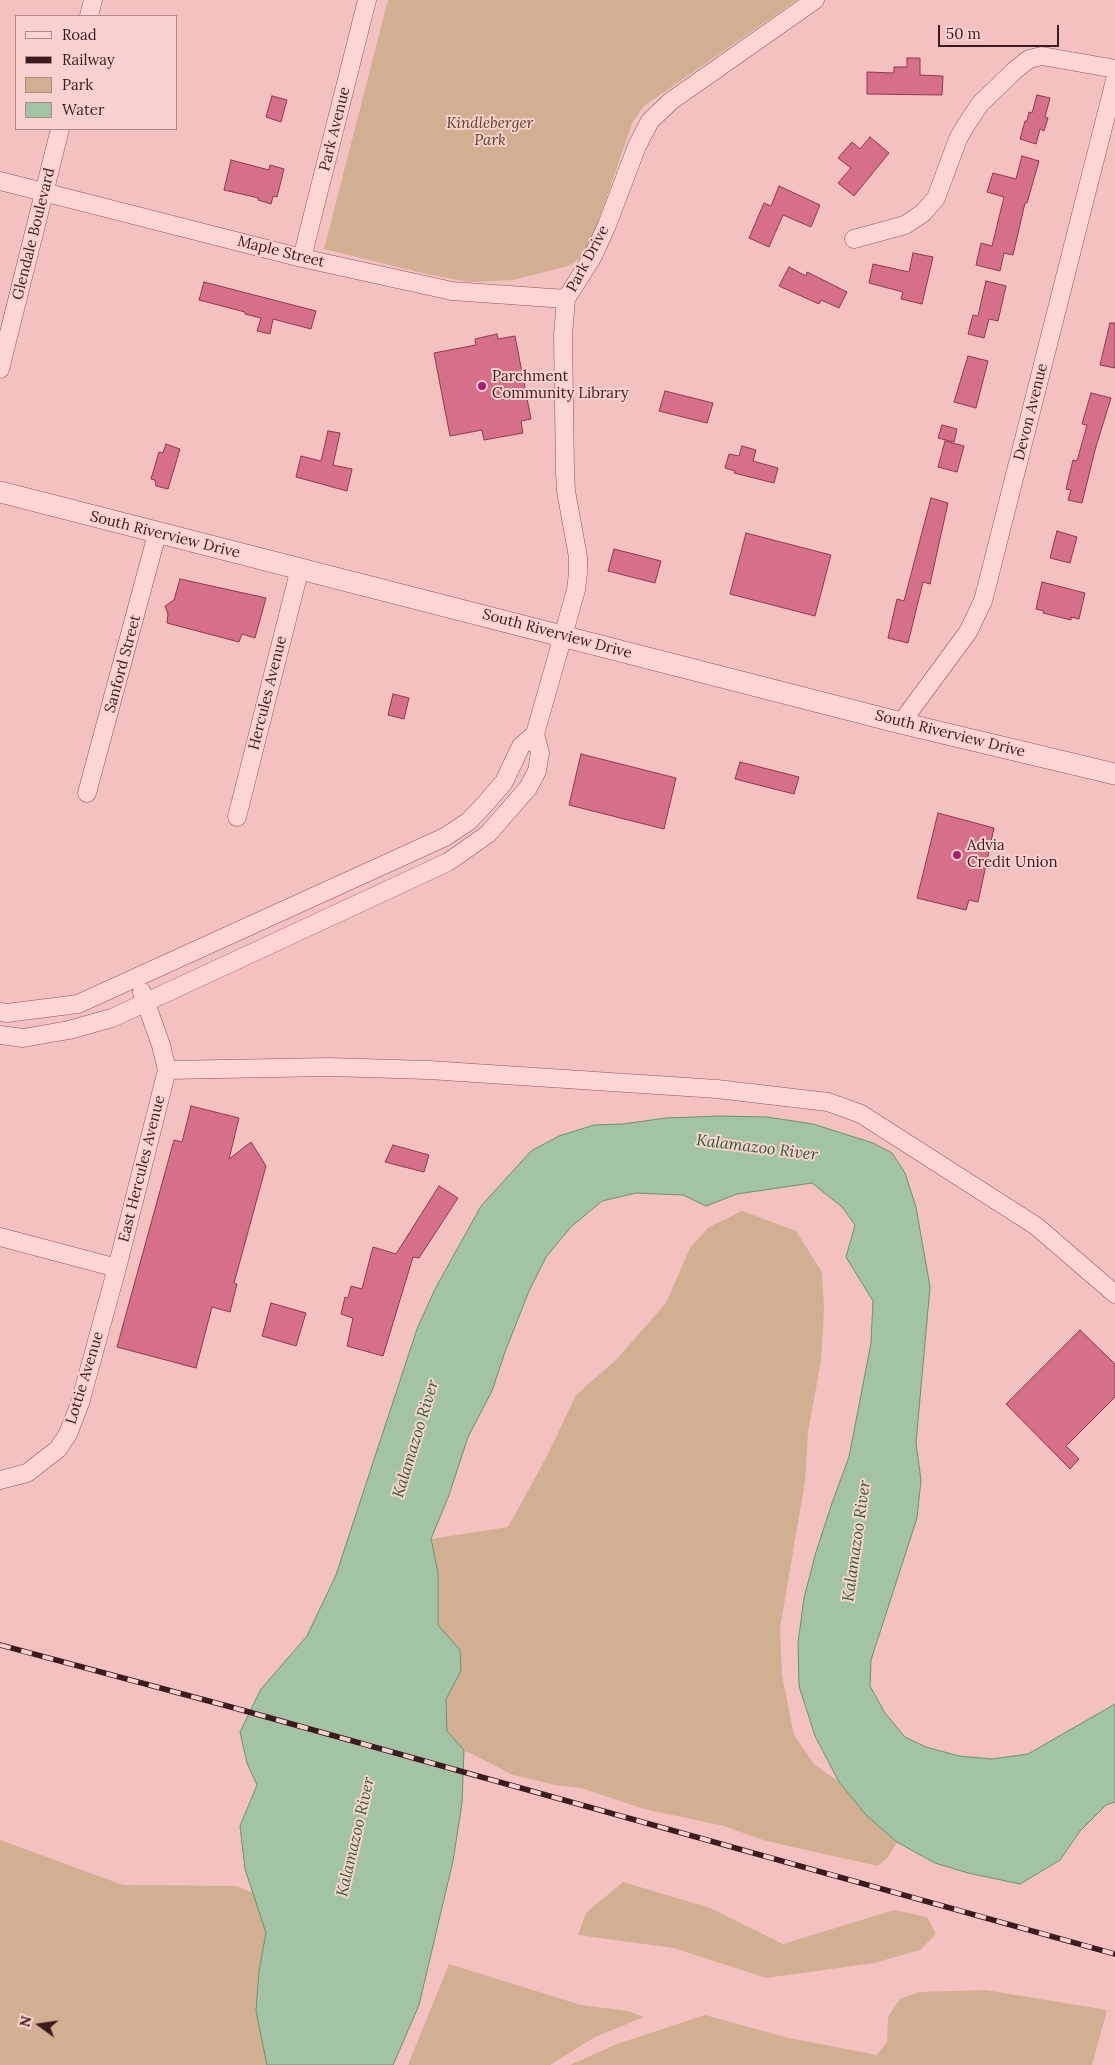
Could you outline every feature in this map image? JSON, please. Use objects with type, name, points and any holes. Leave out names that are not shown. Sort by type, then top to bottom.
[{"type":"street","points":[[89,15],[93,0]]},
{"type":"street","name":"Park Avenue","points":[[302,258],[367,0]]},
{"type":"street","name":"Park Drive","points":[[535,734],[576,590],[578,557],[566,491],[565,472],[562,335],[566,299],[593,256],[637,146],[650,122],[671,101],[815,0]]},
{"type":"street","points":[[854,238],[905,225],[923,213],[936,198],[958,138],[980,104],[1028,59],[1050,56],[1115,69]]},
{"type":"street","name":"Devon Avenue","points":[[901,723],[968,632],[983,601],[1115,80]]},
{"type":"street","name":"Glendale Boulevard","points":[[0,369],[60,130]]},
{"type":"street","name":"Maple Street","points":[[0,181],[302,258],[452,291],[566,299]]},
{"type":"street","name":"South Riverview Drive","points":[[0,492],[157,534],[300,568],[901,723],[1115,774]]},
{"type":"street","name":"Sanford Street","points":[[87,793],[157,534]]},
{"type":"street","name":"Hercules Avenue","points":[[237,817],[300,568]]},
{"type":"street","points":[[0,1012],[7,1013],[78,1004],[445,836],[468,821],[485,804],[504,782],[522,746],[535,734],[540,753],[537,771],[528,788],[488,834],[448,862],[112,1018],[69,1030],[22,1038],[0,1035]]},
{"type":"street","points":[[137,978],[161,1045],[167,1070],[329,1067],[429,1070],[717,1088],[828,1102],[861,1114],[1036,1226],[1115,1294]]},
{"type":"street","name":"East Hercules Avenue","points":[[117,1268],[167,1070]]},
{"type":"street","points":[[0,1237],[117,1268]]},
{"type":"street","name":"Lottie Avenue","points":[[0,1480],[27,1473],[58,1449],[68,1434],[80,1403],[117,1268]]},
{"type":"green space","name":"Kindleberger Park","points":[[388,0],[797,0],[644,106],[633,121],[587,254],[568,266],[513,280],[469,282],[431,275],[324,249]]},
{"type":"green space","points":[[742,1211],[796,1231],[822,1272],[824,1310],[821,1360],[808,1433],[805,1481],[780,1628],[782,1675],[794,1735],[814,1764],[839,1782],[866,1815],[897,1842],[888,1857],[878,1866],[766,1841],[724,1826],[644,1809],[581,1788],[555,1785],[513,1775],[464,1750],[447,1731],[446,1699],[461,1671],[460,1650],[438,1625],[431,1539],[508,1527],[547,1456],[576,1395],[617,1359],[666,1303],[690,1248],[709,1227]]},
{"type":"green space","points":[[0,1840],[123,1885],[236,1886],[254,1893],[266,1933],[259,1971],[256,2011],[267,2065],[0,2065]]},
{"type":"green space","points":[[623,1882],[710,1908],[783,1944],[894,1910],[927,1917],[936,1934],[920,1950],[874,1963],[766,1978],[674,1948],[578,1935],[586,1913]]},
{"type":"green space","points":[[449,1964],[581,2005],[628,2011],[644,2017],[595,2037],[550,2065],[408,2065]]},
{"type":"green space","points":[[985,1990],[1107,2010],[1092,2065],[570,2065],[617,2044],[705,2015],[789,2038],[877,2055],[887,2042],[888,2017],[900,1999],[919,1992]]},
{"type":"water","name":"Kalamazoo River","points":[[767,1117],[813,1124],[873,1143],[892,1153],[905,1173],[916,1207],[930,1287],[916,1443],[921,1480],[917,1518],[871,1660],[870,1686],[885,1713],[905,1737],[926,1747],[959,1756],[992,1759],[1028,1754],[1115,1704],[1115,1802],[1106,1805],[1080,1831],[1060,1860],[1020,1884],[968,1873],[935,1863],[897,1842],[866,1815],[839,1782],[815,1736],[799,1686],[798,1643],[804,1598],[816,1552],[849,1457],[871,1343],[873,1301],[846,1257],[855,1225],[842,1207],[812,1183],[737,1194],[706,1206],[683,1195],[636,1193],[602,1201],[571,1227],[546,1257],[529,1291],[492,1391],[468,1437],[449,1495],[431,1539],[438,1573],[438,1625],[460,1650],[461,1671],[446,1699],[447,1731],[464,1750],[462,1803],[453,1861],[419,2005],[393,2065],[267,2065],[256,2011],[259,1971],[266,1933],[245,1869],[240,1826],[257,1785],[247,1763],[240,1732],[261,1689],[307,1636],[336,1575],[417,1329],[435,1289],[481,1206],[531,1151],[559,1136],[594,1125],[623,1124],[666,1118]]},
{"type":"building","points":[[907,58],[920,58],[920,75],[943,76],[942,95],[867,94],[867,72],[894,73],[894,67],[907,67]]},
{"type":"building","points":[[1037,95],[1050,98],[1045,117],[1048,118],[1044,131],[1040,129],[1036,144],[1020,139],[1029,112],[1032,113]]},
{"type":"building","points":[[272,96],[287,100],[281,122],[266,117]]},
{"type":"building","points":[[870,137],[889,153],[854,196],[838,183],[851,168],[838,158],[852,142],[860,149]]},
{"type":"building","points":[[1022,156],[1039,161],[1027,203],[1025,203],[1013,255],[1004,253],[1000,271],[976,265],[981,243],[992,246],[1004,197],[987,192],[993,173],[1016,179]]},
{"type":"building","points":[[231,160],[269,170],[270,165],[284,169],[277,197],[273,196],[271,204],[258,200],[259,198],[224,190]]},
{"type":"building","points":[[779,186],[820,205],[811,227],[783,215],[769,247],[749,238],[764,203],[771,206]]},
{"type":"building","points":[[913,253],[933,257],[922,304],[901,299],[903,292],[869,283],[873,264],[909,272]]},
{"type":"building","points":[[789,267],[806,276],[807,272],[847,292],[839,308],[821,300],[819,304],[779,286]]},
{"type":"building","points":[[986,281],[1006,286],[998,321],[989,319],[984,338],[968,334],[973,315],[978,316]]},
{"type":"building","points":[[204,282],[316,311],[311,329],[273,319],[270,334],[257,331],[261,318],[199,300]]},
{"type":"building","points":[[1110,323],[1115,323],[1115,368],[1100,365]]},
{"type":"building","name":"Parchment Community Library","points":[[497,334],[498,339],[515,336],[531,419],[521,421],[523,433],[484,440],[482,430],[450,436],[434,353],[476,345],[475,339]]},
{"type":"building","points":[[968,356],[988,361],[976,408],[954,402]]},
{"type":"building","points":[[665,391],[713,403],[707,423],[659,411]]},
{"type":"building","points":[[1091,393],[1111,398],[1095,450],[1082,503],[1068,500],[1071,490],[1066,489],[1073,460],[1077,461],[1087,425],[1082,424]]},
{"type":"building","points":[[942,425],[957,429],[954,442],[938,438]]},
{"type":"building","points":[[328,431],[340,433],[333,465],[352,469],[347,491],[296,477],[301,456],[321,461]]},
{"type":"building","points":[[945,441],[964,446],[957,472],[938,467]]},
{"type":"building","points":[[166,444],[180,449],[168,489],[156,486],[155,480],[151,479],[159,452],[163,453]]},
{"type":"building","points":[[742,446],[756,450],[753,461],[778,468],[774,483],[734,473],[735,471],[725,468],[729,454],[739,456]]},
{"type":"building","points":[[931,498],[948,503],[930,584],[923,582],[908,643],[888,638],[897,599],[904,601]]},
{"type":"building","points":[[1057,531],[1077,537],[1070,563],[1050,558]]},
{"type":"building","points":[[746,533],[831,555],[815,616],[730,594]]},
{"type":"building","points":[[614,549],[661,561],[655,583],[608,571]]},
{"type":"building","points":[[180,579],[266,598],[255,638],[242,634],[239,642],[167,623],[168,614],[165,606],[174,600]]},
{"type":"building","points":[[1042,582],[1085,593],[1079,619],[1071,617],[1071,620],[1043,613],[1044,611],[1036,609]]},
{"type":"building","points":[[393,694],[409,698],[404,719],[388,715]]},
{"type":"building","points":[[581,754],[676,778],[664,829],[569,805]]},
{"type":"building","points":[[740,762],[799,777],[794,794],[735,779]]},
{"type":"building","name":"Advia Credit Union","points":[[938,813],[994,828],[978,902],[969,900],[966,910],[917,898]]},
{"type":"building","points":[[191,1106],[239,1118],[229,1159],[251,1142],[266,1166],[234,1283],[237,1284],[230,1312],[212,1307],[196,1368],[117,1347],[174,1140],[182,1142]]},
{"type":"building","points":[[393,1145],[429,1155],[424,1172],[385,1162]]},
{"type":"building","points":[[439,1186],[458,1198],[419,1258],[413,1257],[383,1356],[347,1346],[353,1318],[341,1314],[345,1297],[348,1298],[351,1286],[362,1289],[373,1247],[396,1254]]},
{"type":"building","points":[[271,1303],[306,1313],[296,1346],[262,1336]]},
{"type":"building","points":[[1080,1330],[1115,1364],[1115,1397],[1066,1446],[1079,1459],[1070,1469],[1006,1404]]},
{"type":"railway","points":[[0,1645],[231,1707],[1115,1954]]},
{"type":"place","name":"Parchment Community Library","points":[[482,386]]},
{"type":"place","name":"Advia Credit Union","points":[[957,855]]}]
